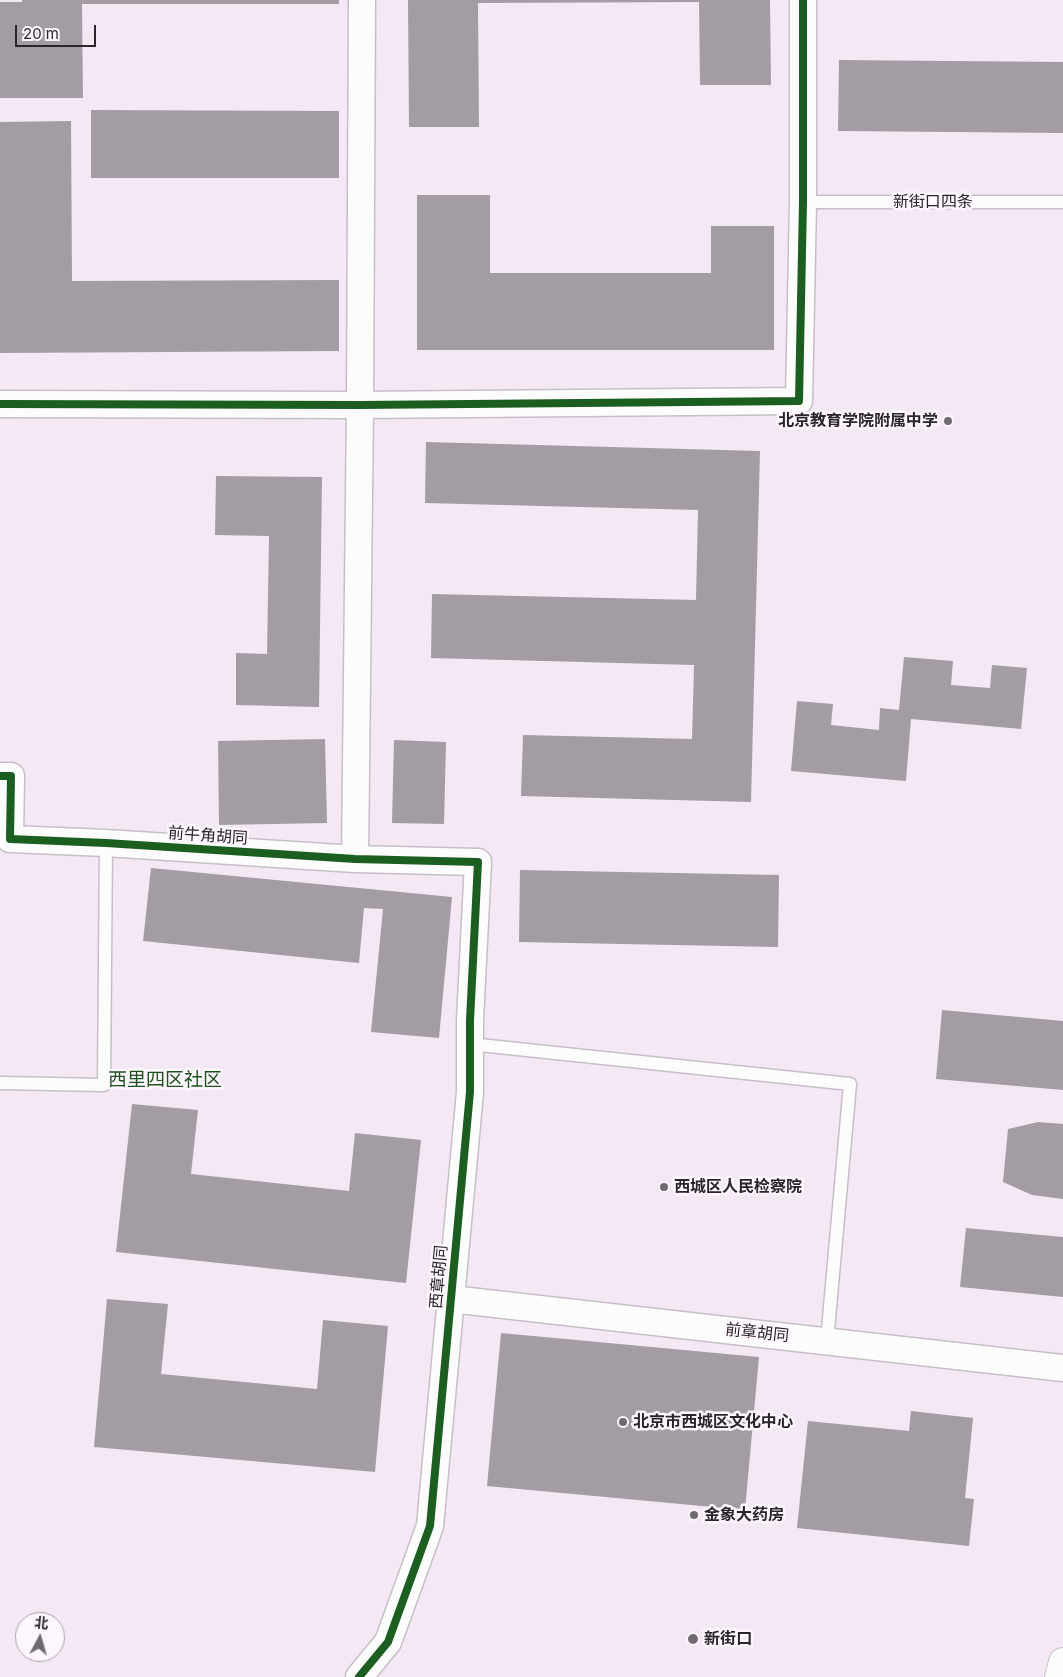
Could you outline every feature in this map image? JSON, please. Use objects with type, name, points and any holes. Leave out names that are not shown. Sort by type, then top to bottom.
[{"type":"street","points":[[355,859],[362,0]]},
{"type":"street","points":[[0,404],[360,405],[799,400],[803,202],[803,0]]},
{"type":"street","name":"前牛角胡同","points":[[0,776],[11,776],[10,839],[106,843],[355,859],[478,862]]},
{"type":"street","name":"西章胡同","points":[[359,1677],[388,1642],[430,1526],[470,1092],[470,1044],[478,862]]},
{"type":"street","name":"前章胡同","points":[[451,1298],[1063,1368]]},
{"type":"street","points":[[1059,1677],[1063,1662]]},
{"type":"lane","name":"新街口四条","points":[[803,202],[1063,202]]},
{"type":"lane","points":[[0,1083],[104,1085],[106,843]]},
{"type":"lane","points":[[470,1044],[850,1084],[827,1341]]},
{"type":"building","points":[[22,0],[339,0],[339,4],[82,4],[83,98],[0,98],[0,2],[22,2]]},
{"type":"building","points":[[408,0],[770,0],[771,85],[700,85],[699,2],[478,3],[479,127],[409,127]]},
{"type":"building","points":[[839,60],[1063,62],[1063,133],[838,131]]},
{"type":"building","points":[[91,110],[339,111],[339,178],[91,178]]},
{"type":"building","points":[[71,121],[72,281],[339,280],[339,351],[0,353],[0,122]]},
{"type":"building","points":[[417,195],[490,195],[490,273],[711,273],[711,226],[774,226],[774,350],[417,350]]},
{"type":"building","points":[[426,442],[760,451],[751,802],[521,796],[523,735],[692,739],[694,665],[431,658],[432,594],[696,600],[698,510],[425,503]]},
{"type":"building","points":[[216,476],[322,477],[319,707],[236,705],[236,653],[267,654],[269,536],[215,535]]},
{"type":"building","points":[[904,657],[953,661],[951,685],[990,688],[992,665],[1027,668],[1021,729],[911,719],[906,781],[791,771],[797,701],[833,704],[831,725],[879,730],[880,708],[899,710]]},
{"type":"building","points":[[325,739],[327,823],[219,825],[218,741]]},
{"type":"building","points":[[394,740],[446,742],[444,824],[392,823]]},
{"type":"building","points":[[151,868],[452,897],[439,1038],[371,1032],[383,909],[364,908],[359,963],[143,941]]},
{"type":"building","points":[[520,870],[779,875],[778,947],[519,942]]},
{"type":"building","points":[[942,1010],[1063,1021],[1063,1090],[936,1079]]},
{"type":"building","points":[[132,1104],[198,1110],[191,1174],[349,1191],[355,1133],[421,1140],[406,1283],[116,1252]]},
{"type":"building","points":[[1038,1122],[1063,1124],[1063,1199],[1032,1195],[1003,1182],[1008,1129]]},
{"type":"building","points":[[966,1228],[1063,1237],[1063,1297],[960,1287]]},
{"type":"building","points":[[107,1299],[168,1304],[161,1374],[317,1389],[323,1320],[388,1326],[375,1472],[94,1447]]},
{"type":"building","name":"北京市西城区文化中心","points":[[501,1333],[759,1357],[745,1510],[487,1486]]},
{"type":"building","points":[[911,1411],[973,1418],[965,1498],[974,1499],[969,1546],[797,1528],[808,1421],[909,1431]]},
{"type":"cycle path","points":[[0,404],[360,405],[799,401],[803,202],[803,0]]},
{"type":"cycle path","points":[[0,776],[11,776],[10,839],[106,843],[355,859],[478,862],[470,1020],[470,1092],[430,1526],[388,1642],[359,1677]]},
{"type":"place","name":"北京教育学院附属中学","points":[[948,421]]},
{"type":"place","name":"西城区人民检察院","points":[[664,1187]]},
{"type":"place","name":"北京市西城区文化中心","points":[[623,1422]]},
{"type":"place","name":"金象大药房","points":[[694,1515]]},
{"type":"place","name":"新街口","points":[[693,1639]]},
{"type":"district","name":"西里四区社区","points":[[165,1080]]}]
